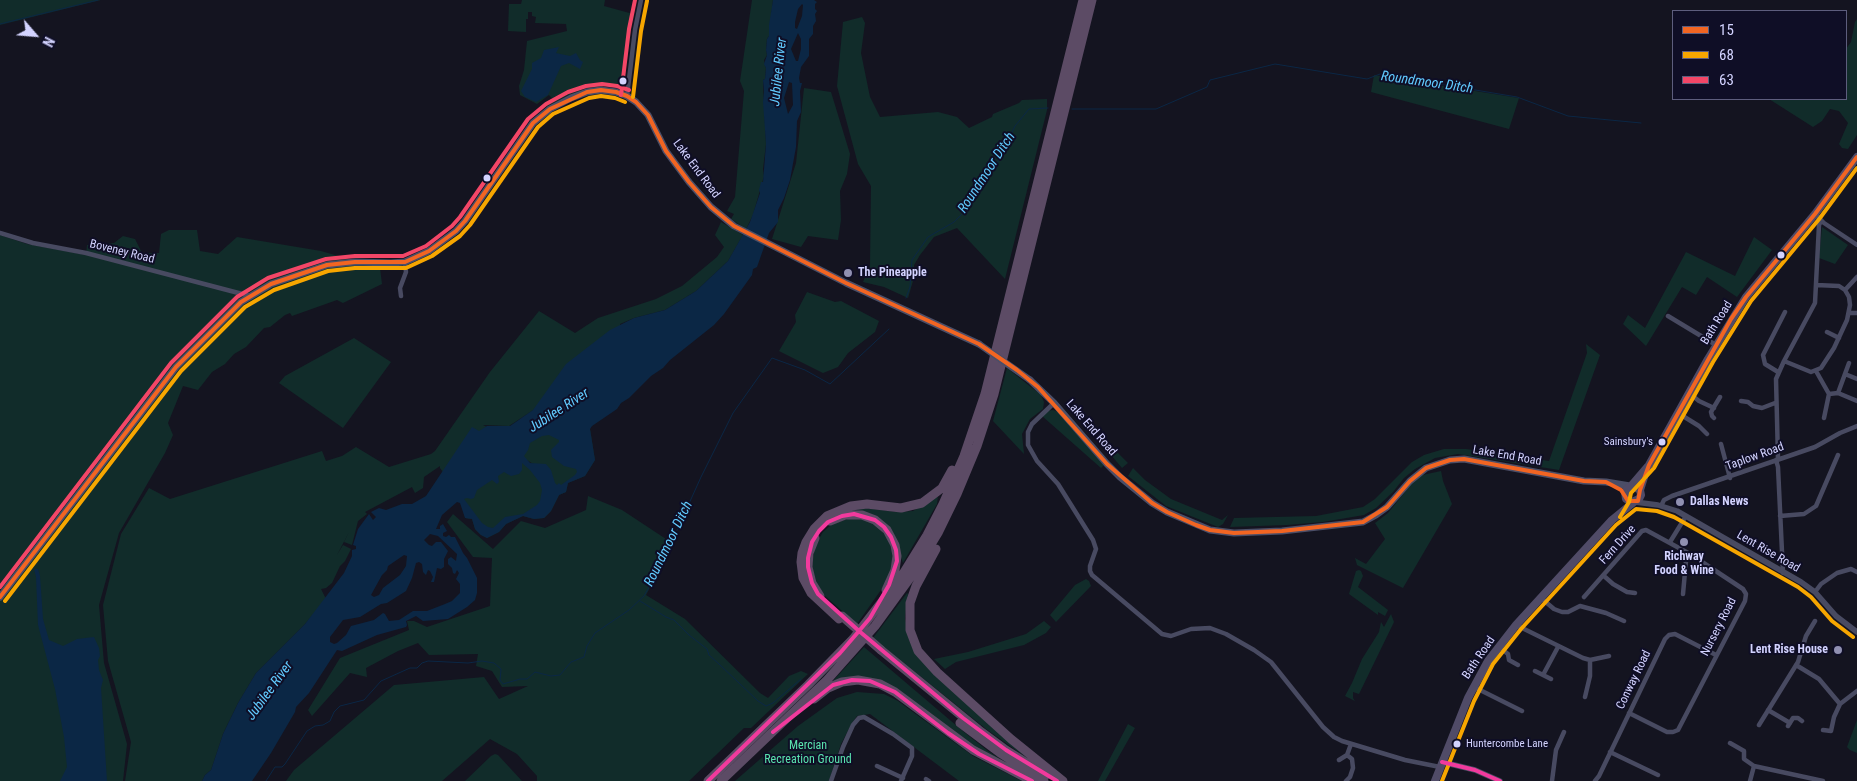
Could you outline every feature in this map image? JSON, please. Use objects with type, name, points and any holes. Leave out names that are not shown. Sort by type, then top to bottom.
[{"type":"highway","points":[[708,781],[825,668],[870,618],[901,576],[927,535],[957,474],[976,424],[994,360],[1083,0]]},
{"type":"highway","points":[[1063,781],[1029,755],[937,672],[921,655],[913,640],[909,621],[911,598],[937,546],[950,510],[978,446],[994,394],[1092,0]]},
{"type":"highway","points":[[976,424],[946,482],[930,499],[905,508],[867,504],[851,506],[828,516],[811,533],[804,547],[802,557],[803,578],[811,593],[880,651],[992,740],[1057,781]]},
{"type":"highway","points":[[721,781],[842,664],[875,626],[915,571],[950,510]]},
{"type":"highway","points":[[840,618],[814,587],[810,578],[808,558],[814,538],[825,524],[842,516],[858,514],[871,518],[884,527],[893,540],[897,556],[892,579],[870,618]]},
{"type":"highway","points":[[880,651],[969,730],[1014,763],[1044,781]]},
{"type":"highway","points":[[769,735],[833,686],[852,680],[870,681],[895,692],[979,754],[1032,781]]},
{"type":"main road","points":[[0,597],[176,367],[241,302],[289,277],[327,265],[355,262],[405,262],[430,251],[456,231],[477,205],[533,123],[550,110],[571,98],[587,92],[601,90],[627,96]]},
{"type":"main road","name":"Lake End Road","points":[[627,96],[636,102],[648,115],[666,151],[711,208],[742,230],[846,283],[979,344],[1030,380],[1054,402],[1107,464],[1152,503],[1181,519],[1210,530],[1234,533],[1282,531],[1363,522],[1387,507],[1410,481],[1426,468],[1450,460],[1464,459],[1584,481],[1630,486]]},
{"type":"main road","name":"Bath Road","points":[[1640,490],[1649,465],[1716,345],[1746,297],[1815,214],[1857,157]]},
{"type":"main road","name":"Bath Road","points":[[1630,486],[1649,465]]},
{"type":"main road","points":[[1606,482],[1619,488],[1628,501],[1635,502],[1640,497],[1640,490],[1636,486],[1630,486],[1626,490],[1625,495]]},
{"type":"main road","name":"Bath Road","points":[[1612,520],[1625,495]]},
{"type":"main road","name":"Bath Road","points":[[1435,781],[1473,686],[1498,647],[1612,520],[1635,502]]},
{"type":"street","points":[[627,96],[634,30],[641,0]]},
{"type":"street","points":[[1815,214],[1821,221],[1857,245]]},
{"type":"street","points":[[1784,573],[1777,460],[1776,379],[1815,300],[1819,225],[1821,221]]},
{"type":"street","name":"Boveney Road","points":[[0,233],[86,253],[250,296]]},
{"type":"street","points":[[401,296],[400,288],[406,272],[405,262]]},
{"type":"street","points":[[1845,290],[1857,277]]},
{"type":"street","points":[[1784,361],[1805,371],[1816,371],[1826,363],[1839,338],[1849,313],[1849,297],[1845,290],[1839,286],[1816,285]]},
{"type":"street","points":[[238,294],[241,302]]},
{"type":"street","points":[[1778,372],[1765,364],[1763,355],[1785,312]]},
{"type":"street","points":[[1849,313],[1857,314]]},
{"type":"street","points":[[1668,316],[1716,345]]},
{"type":"street","points":[[1827,332],[1839,338]]},
{"type":"street","points":[[1838,393],[1849,363]]},
{"type":"street","points":[[1816,371],[1829,394],[1824,418]]},
{"type":"street","points":[[1845,374],[1857,378]]},
{"type":"street","points":[[1689,393],[1699,401],[1714,408]]},
{"type":"street","points":[[1829,394],[1838,393],[1857,401]]},
{"type":"street","points":[[1714,418],[1711,412],[1720,397]]},
{"type":"street","points":[[1741,401],[1762,408],[1775,403]]},
{"type":"street","points":[[1054,402],[1032,424],[1028,432],[1028,445],[1037,461],[1058,484],[1093,540],[1096,549],[1090,566],[1092,575],[1162,634],[1171,636],[1191,629],[1210,628],[1226,634],[1254,650],[1270,662],[1323,728],[1334,737],[1405,760],[1475,770],[1500,781]]},
{"type":"street","points":[[1678,413],[1699,426],[1706,434]]},
{"type":"street","name":"Taplow Road","points":[[1659,505],[1672,496],[1730,478],[1814,447],[1840,432],[1857,426]]},
{"type":"street","points":[[1721,444],[1730,478]]},
{"type":"street","points":[[1780,516],[1804,514],[1816,506],[1838,455]]},
{"type":"street","name":"Lent Rise Road","points":[[1640,490],[1659,505]]},
{"type":"street","name":"Lent Rise Road","points":[[1635,502],[1659,505],[1686,516],[1784,573],[1814,592],[1836,616],[1857,632]]},
{"type":"street","points":[[1670,542],[1686,516]]},
{"type":"street","name":"Fern Drive","points":[[1587,596],[1642,531],[1646,530],[1670,542]]},
{"type":"street","name":"Nursery Road","points":[[1629,713],[1667,732],[1678,730],[1745,601],[1746,594],[1743,589],[1670,542]]},
{"type":"street","points":[[1682,591],[1686,561],[1690,554]]},
{"type":"street","points":[[1814,592],[1831,576],[1844,570],[1856,571]]},
{"type":"street","points":[[1604,576],[1613,584],[1632,594]]},
{"type":"street","points":[[1541,598],[1554,609],[1562,612],[1568,612],[1580,606],[1606,613],[1625,622]]},
{"type":"street","points":[[1759,725],[1796,665],[1806,636],[1815,621]]},
{"type":"street","points":[[1516,626],[1558,647],[1590,660],[1609,656]]},
{"type":"street","name":"Conway Road","points":[[1595,781],[1669,635],[1675,634],[1716,654]]},
{"type":"street","points":[[1498,647],[1508,654],[1509,660],[1518,665]]},
{"type":"street","points":[[1544,675],[1558,647]]},
{"type":"street","points":[[1585,698],[1590,676],[1590,660]]},
{"type":"street","points":[[1796,665],[1819,679],[1840,704]]},
{"type":"street","points":[[1535,671],[1551,679]]},
{"type":"street","points":[[1473,686],[1522,711]]},
{"type":"street","points":[[1823,730],[1831,731],[1834,717],[1840,704],[1857,691]]},
{"type":"street","points":[[1768,710],[1789,724],[1793,718],[1798,718],[1802,721]]},
{"type":"street","points":[[831,781],[843,747],[853,725],[859,718],[864,717],[886,729],[912,748],[912,756],[902,779],[877,766]]},
{"type":"street","points":[[1552,781],[1556,750],[1564,732]]},
{"type":"street","points":[[1730,743],[1744,751],[1744,760],[1754,766],[1823,781]]},
{"type":"street","points":[[1339,760],[1347,755],[1351,744]]},
{"type":"street","points":[[1610,752],[1658,775]]},
{"type":"street","points":[[1346,781],[1350,777],[1353,768],[1352,760],[1347,755]]},
{"type":"street","points":[[1750,781],[1754,766]]},
{"type":"green space","points":[[0,0],[101,0],[0,25]]},
{"type":"green space","points":[[522,0],[605,0],[604,6],[633,14],[624,84],[584,89],[548,108],[544,104],[553,99],[549,95],[537,104],[520,95],[519,86],[524,70],[527,41],[567,31],[566,24],[535,23],[536,17],[532,16],[532,12],[528,12],[526,32],[508,31],[509,4],[521,4]]},
{"type":"green space","points":[[752,0],[773,0],[769,36],[767,39],[767,55],[764,60],[766,68],[763,84],[766,144],[764,176],[753,215],[746,229],[731,219],[734,214],[727,211],[735,197],[744,91],[740,81]]},
{"type":"green space","points":[[862,17],[865,23],[861,53],[870,97],[880,117],[938,112],[957,117],[969,128],[1022,100],[1047,99],[1047,110],[1005,279],[957,228],[934,237],[920,255],[914,265],[915,274],[908,298],[884,287],[863,282],[870,266],[871,186],[858,164],[837,86],[843,22]]},
{"type":"green space","points":[[1857,19],[1857,135],[1848,149],[1842,148],[1839,144],[1848,123],[1839,111],[1830,109],[1822,121],[1813,127],[1771,100],[1847,100],[1847,48],[1851,42]]},
{"type":"green space","points":[[1374,75],[1519,98],[1509,129],[1371,92]]},
{"type":"green space","points":[[804,88],[831,92],[850,154],[847,174],[840,191],[841,220],[838,240],[808,236],[801,247],[772,239],[796,163]]},
{"type":"green space","points":[[721,222],[743,235],[728,261],[696,291],[665,310],[634,318],[620,324],[620,329],[541,405],[509,426],[483,425],[487,427],[445,475],[440,466],[424,477],[423,488],[415,493],[412,487],[365,512],[367,514],[358,521],[352,545],[344,542],[349,532],[337,555],[343,545],[351,549],[345,561],[340,566],[332,583],[326,588],[321,589],[326,599],[305,624],[256,673],[238,703],[223,734],[211,770],[202,781],[125,781],[131,742],[108,661],[103,605],[121,534],[149,488],[170,499],[322,451],[326,461],[342,456],[356,447],[389,467],[431,454],[490,372],[539,311],[575,333],[598,318],[656,299],[682,286],[717,257],[724,247],[715,235]]},
{"type":"green space","points":[[1822,227],[1848,245],[1835,264],[1819,258]]},
{"type":"green space","points":[[169,230],[197,230],[200,251],[218,254],[237,237],[321,251],[380,268],[382,284],[343,303],[337,300],[292,316],[290,313],[285,315],[270,327],[264,328],[246,347],[212,372],[198,390],[183,386],[168,423],[173,435],[165,453],[119,533],[99,605],[104,663],[127,744],[123,781],[0,781],[0,235],[27,244],[86,255],[87,245],[114,243],[123,236],[135,239],[142,253],[159,253],[161,234]]},
{"type":"green space","points":[[1754,237],[1772,250],[1737,297],[1707,277],[1696,295],[1682,287],[1646,346],[1623,324],[1628,315],[1645,328],[1686,252],[1735,276]]},
{"type":"green space","points":[[807,292],[835,302],[841,301],[879,321],[875,332],[848,353],[838,367],[823,373],[779,351],[796,322],[795,315]]},
{"type":"green space","points":[[354,338],[391,362],[343,428],[279,383],[285,376]]},
{"type":"green space","points":[[1586,344],[1600,355],[1559,470],[1458,454],[1435,458],[1415,469],[1376,508],[1364,515],[1323,522],[1230,527],[1234,518],[1316,516],[1363,507],[1375,499],[1412,462],[1424,455],[1444,449],[1466,449],[1549,461],[1587,353]]},
{"type":"green space","points":[[1007,368],[1041,395],[1044,402],[1043,409],[1030,419],[1022,434],[1024,454],[993,421]]},
{"type":"green space","points":[[1053,410],[1058,412],[1104,465],[1101,468],[1042,416],[1047,411]]},
{"type":"green space","points":[[590,429],[595,460],[585,476],[568,483],[566,492],[559,495],[551,511],[544,518],[534,519],[523,516],[506,524],[499,532],[487,538],[475,529],[472,519],[465,518],[463,497],[474,488],[519,458],[537,466],[523,458],[522,455],[528,444],[542,433]]},
{"type":"green space","points":[[1100,442],[1117,452],[1128,463],[1122,468]]},
{"type":"green space","points":[[1133,468],[1145,480],[1171,499],[1222,520],[1228,515],[1223,524],[1218,527],[1166,506],[1128,476]]},
{"type":"green space","points":[[1441,471],[1452,504],[1403,588],[1357,565],[1355,558],[1366,564],[1385,539],[1375,523],[1388,513],[1418,476]]},
{"type":"green space","points":[[588,496],[622,510],[669,541],[672,547],[646,595],[685,619],[760,693],[768,698],[789,676],[801,671],[808,674],[751,728],[744,728],[689,781],[537,781],[537,776],[517,754],[490,739],[442,781],[286,781],[294,770],[394,685],[484,677],[499,699],[528,686],[502,687],[492,671],[476,666],[478,654],[429,655],[418,643],[366,668],[367,677],[350,673],[312,716],[308,710],[340,658],[409,630],[407,621],[414,621],[427,627],[490,606],[492,558],[473,557],[447,522],[453,514],[493,549],[521,521],[545,528],[586,510]]},
{"type":"green space","points":[[938,496],[937,504],[903,563],[892,533],[851,510],[865,508],[898,512],[913,511]]},
{"type":"green space","points":[[854,517],[867,520],[879,527],[891,543],[894,561],[888,580],[857,624],[825,596],[817,584],[812,566],[814,551],[823,532],[832,524]]},
{"type":"green space","points":[[1359,570],[1363,576],[1358,587],[1388,610],[1385,616],[1378,612],[1378,615],[1349,594],[1356,571]]},
{"type":"green space","points":[[1086,579],[1091,586],[1056,622],[1050,615],[1075,585]]},
{"type":"green space","points":[[907,593],[905,618],[911,643],[1034,763],[986,729],[873,638]]},
{"type":"green space","points":[[1391,614],[1394,622],[1359,694],[1353,692],[1355,701],[1345,696],[1362,659],[1379,632],[1381,622],[1384,627]]},
{"type":"green space","points":[[1044,621],[1051,627],[1046,633],[1024,645],[956,662],[945,669],[934,659],[968,652],[1026,634]]},
{"type":"green space","points":[[864,647],[964,732],[988,751],[1019,771],[985,755],[892,687],[832,682]]},
{"type":"green space","name":"Mercian Recreation Ground","points":[[857,692],[884,694],[898,701],[973,756],[1022,781],[959,781],[870,714],[857,716],[852,723],[841,744],[829,781],[735,781],[798,726],[837,698]]},
{"type":"green space","points":[[1857,720],[1857,753],[1847,747]]},
{"type":"green space","points":[[1128,724],[1135,728],[1105,781],[1098,781]]},
{"type":"green space","points":[[495,754],[522,781],[465,781],[491,756]]},
{"type":"water","name":"Jubilee River","points":[[773,0],[814,0],[817,2],[815,4],[817,11],[815,14],[816,21],[813,26],[813,34],[809,39],[809,56],[801,67],[799,78],[800,83],[802,83],[800,91],[801,112],[797,121],[796,147],[790,180],[778,210],[778,222],[769,233],[757,267],[753,269],[752,275],[724,314],[714,325],[651,376],[629,398],[621,403],[617,409],[592,426],[590,429],[595,460],[585,476],[568,483],[566,492],[559,495],[551,511],[544,518],[534,519],[523,516],[506,524],[499,532],[487,538],[475,529],[472,519],[465,518],[460,503],[457,502],[442,515],[436,529],[440,529],[440,526],[443,524],[447,531],[443,533],[443,536],[455,537],[467,558],[477,578],[475,600],[448,619],[423,621],[416,616],[406,621],[406,627],[377,635],[342,651],[337,650],[309,693],[296,707],[295,712],[271,753],[252,781],[202,781],[211,770],[223,734],[238,703],[256,673],[305,624],[344,573],[352,556],[352,550],[356,549],[356,546],[353,545],[358,529],[369,514],[373,520],[376,517],[371,512],[379,508],[386,510],[402,504],[412,504],[426,496],[472,427],[479,431],[487,426],[510,426],[533,410],[566,364],[610,330],[634,318],[665,310],[696,291],[728,261],[750,222],[760,193],[761,182],[763,182],[766,144],[763,80],[765,79],[766,68],[764,64],[767,55]],"holes":[[[802,4],[802,16],[797,29],[795,28],[795,22],[798,9]],[[798,33],[801,39],[801,49],[798,61],[796,61],[791,49]],[[789,82],[792,83],[793,105],[788,114],[784,98]],[[549,435],[559,440],[551,450],[552,457],[564,466],[576,469],[577,472],[561,485],[559,483],[557,485],[551,470],[546,464],[530,463],[524,456],[530,443],[542,436]],[[522,463],[540,483],[542,490],[540,501],[523,514],[505,517],[493,528],[488,527],[482,523],[464,499],[474,498],[477,490],[492,480],[497,484],[499,482],[498,476],[504,472],[511,476],[519,474],[522,470]],[[430,534],[438,536],[457,554],[456,561],[451,557],[448,559],[448,564],[452,568],[453,573],[455,574],[457,570],[459,573],[456,579],[460,584],[460,593],[452,601],[427,611],[413,611],[399,620],[389,621],[383,613],[374,620],[351,626],[346,635],[337,643],[330,642],[330,637],[343,620],[360,617],[406,591],[416,563],[422,564],[423,572],[426,575],[428,570],[430,571],[433,577],[431,582],[434,582],[437,568],[441,569],[444,567],[444,559],[448,551],[441,542],[436,542],[432,546],[424,540]],[[404,555],[407,556],[406,566],[400,575],[383,588],[379,595],[374,597],[371,595],[382,575],[388,566]]]},
{"type":"water","points":[[559,47],[556,53],[570,56],[576,53],[583,62],[580,69],[569,63],[561,66],[548,95],[536,102],[525,97],[521,91],[532,69],[532,63],[541,58],[544,50]]},
{"type":"water","points":[[34,569],[38,569],[40,576],[43,619],[49,640],[63,646],[77,639],[94,637],[99,648],[99,670],[103,680],[101,688],[107,781],[60,781],[67,767],[64,737],[55,689],[38,625]]},
{"type":"waterway","points":[[0,24],[98,0]]},
{"type":"waterway","name":"Roundmoor Ditch","points":[[1072,109],[1156,109],[1207,87],[1210,80],[1275,64],[1367,79],[1380,74],[1517,97],[1568,116],[1641,123]]},
{"type":"waterway","name":"Roundmoor Ditch","points":[[906,298],[910,287],[912,260],[928,237],[954,222],[966,210],[999,160],[1015,126],[1029,109],[1048,108]]},
{"type":"waterway","name":"Roundmoor Ditch","points":[[266,781],[275,767],[282,767],[285,764],[307,731],[330,721],[334,712],[340,706],[364,700],[381,681],[410,668],[417,668],[422,663],[428,661],[468,663],[482,661],[494,663],[501,669],[500,680],[503,684],[527,679],[535,672],[551,676],[560,675],[571,662],[584,657],[587,646],[595,633],[629,610],[644,596],[660,568],[701,477],[733,413],[772,358],[805,370],[830,384],[889,329]]},
{"type":"waterway","points":[[640,601],[674,620],[707,649],[709,655],[758,701],[766,706],[773,703],[801,679]]},
{"type":"transit line","name":"63","points":[[621,95],[629,29],[635,0]]},
{"type":"transit line","name":"68","points":[[633,97],[641,31],[647,1]]},
{"type":"transit line","name":"63","points":[[0,587],[171,363],[237,297],[268,278],[326,259],[355,256],[403,256],[426,246],[452,226],[460,217],[528,119],[546,104],[568,92],[586,86],[602,84],[629,90]]},
{"type":"transit line","name":"15","points":[[0,597],[176,367],[241,302],[271,284],[327,265],[355,262],[405,262],[429,251],[456,231],[465,221],[533,123],[550,109],[587,92],[601,90],[616,92],[636,102],[648,115],[666,151],[689,182],[711,207],[734,226],[846,283],[979,344],[1038,387],[1107,464],[1152,503],[1196,525],[1210,530],[1234,533],[1282,531],[1363,522],[1387,507],[1410,481],[1426,468],[1450,460],[1464,459],[1584,481],[1606,482],[1621,490],[1628,501],[1638,501],[1649,465],[1731,319],[1746,297],[1815,214],[1857,157]]},
{"type":"transit line","name":"68","points":[[5,601],[181,371],[245,307],[274,290],[328,271],[355,268],[406,268],[432,256],[460,236],[470,225],[538,127],[553,114],[589,98],[601,96],[625,102]]},
{"type":"transit line","name":"68","points":[[1620,517],[1629,502],[1631,493],[1654,468],[1713,362],[1751,301],[1820,218],[1857,168]]},
{"type":"transit line","name":"68","points":[[1442,781],[1474,701],[1493,664],[1521,629],[1616,525],[1636,509],[1657,511],[1674,517],[1798,587],[1811,597],[1832,621],[1853,637]]},
{"type":"transit line","points":[[854,514],[875,520],[884,527],[891,537],[896,550],[897,561],[889,585],[870,618],[859,631],[818,594],[812,583],[808,567],[812,542],[819,531],[828,522],[842,516],[854,514]]},
{"type":"transit line","points":[[708,781],[840,653],[859,631]]},
{"type":"transit line","points":[[859,631],[963,718],[1006,750],[1057,781]]},
{"type":"transit line","points":[[773,732],[833,685],[852,680],[870,681],[895,692],[948,733],[979,754],[1032,781]]},
{"type":"transit line","points":[[1442,762],[1475,770],[1500,781]]},
{"type":"place","name":"The Pineapple","points":[[848,273]]},
{"type":"place","name":"Sainsbury's","points":[[1662,442]]},
{"type":"place","name":"Dallas News","points":[[1680,502]]},
{"type":"place","name":"Richway Food & Wine","points":[[1684,542]]},
{"type":"place","name":"Lent Rise House","points":[[1838,650]]},
{"type":"place","name":"Huntercombe Lane","points":[[1457,744]]}]
